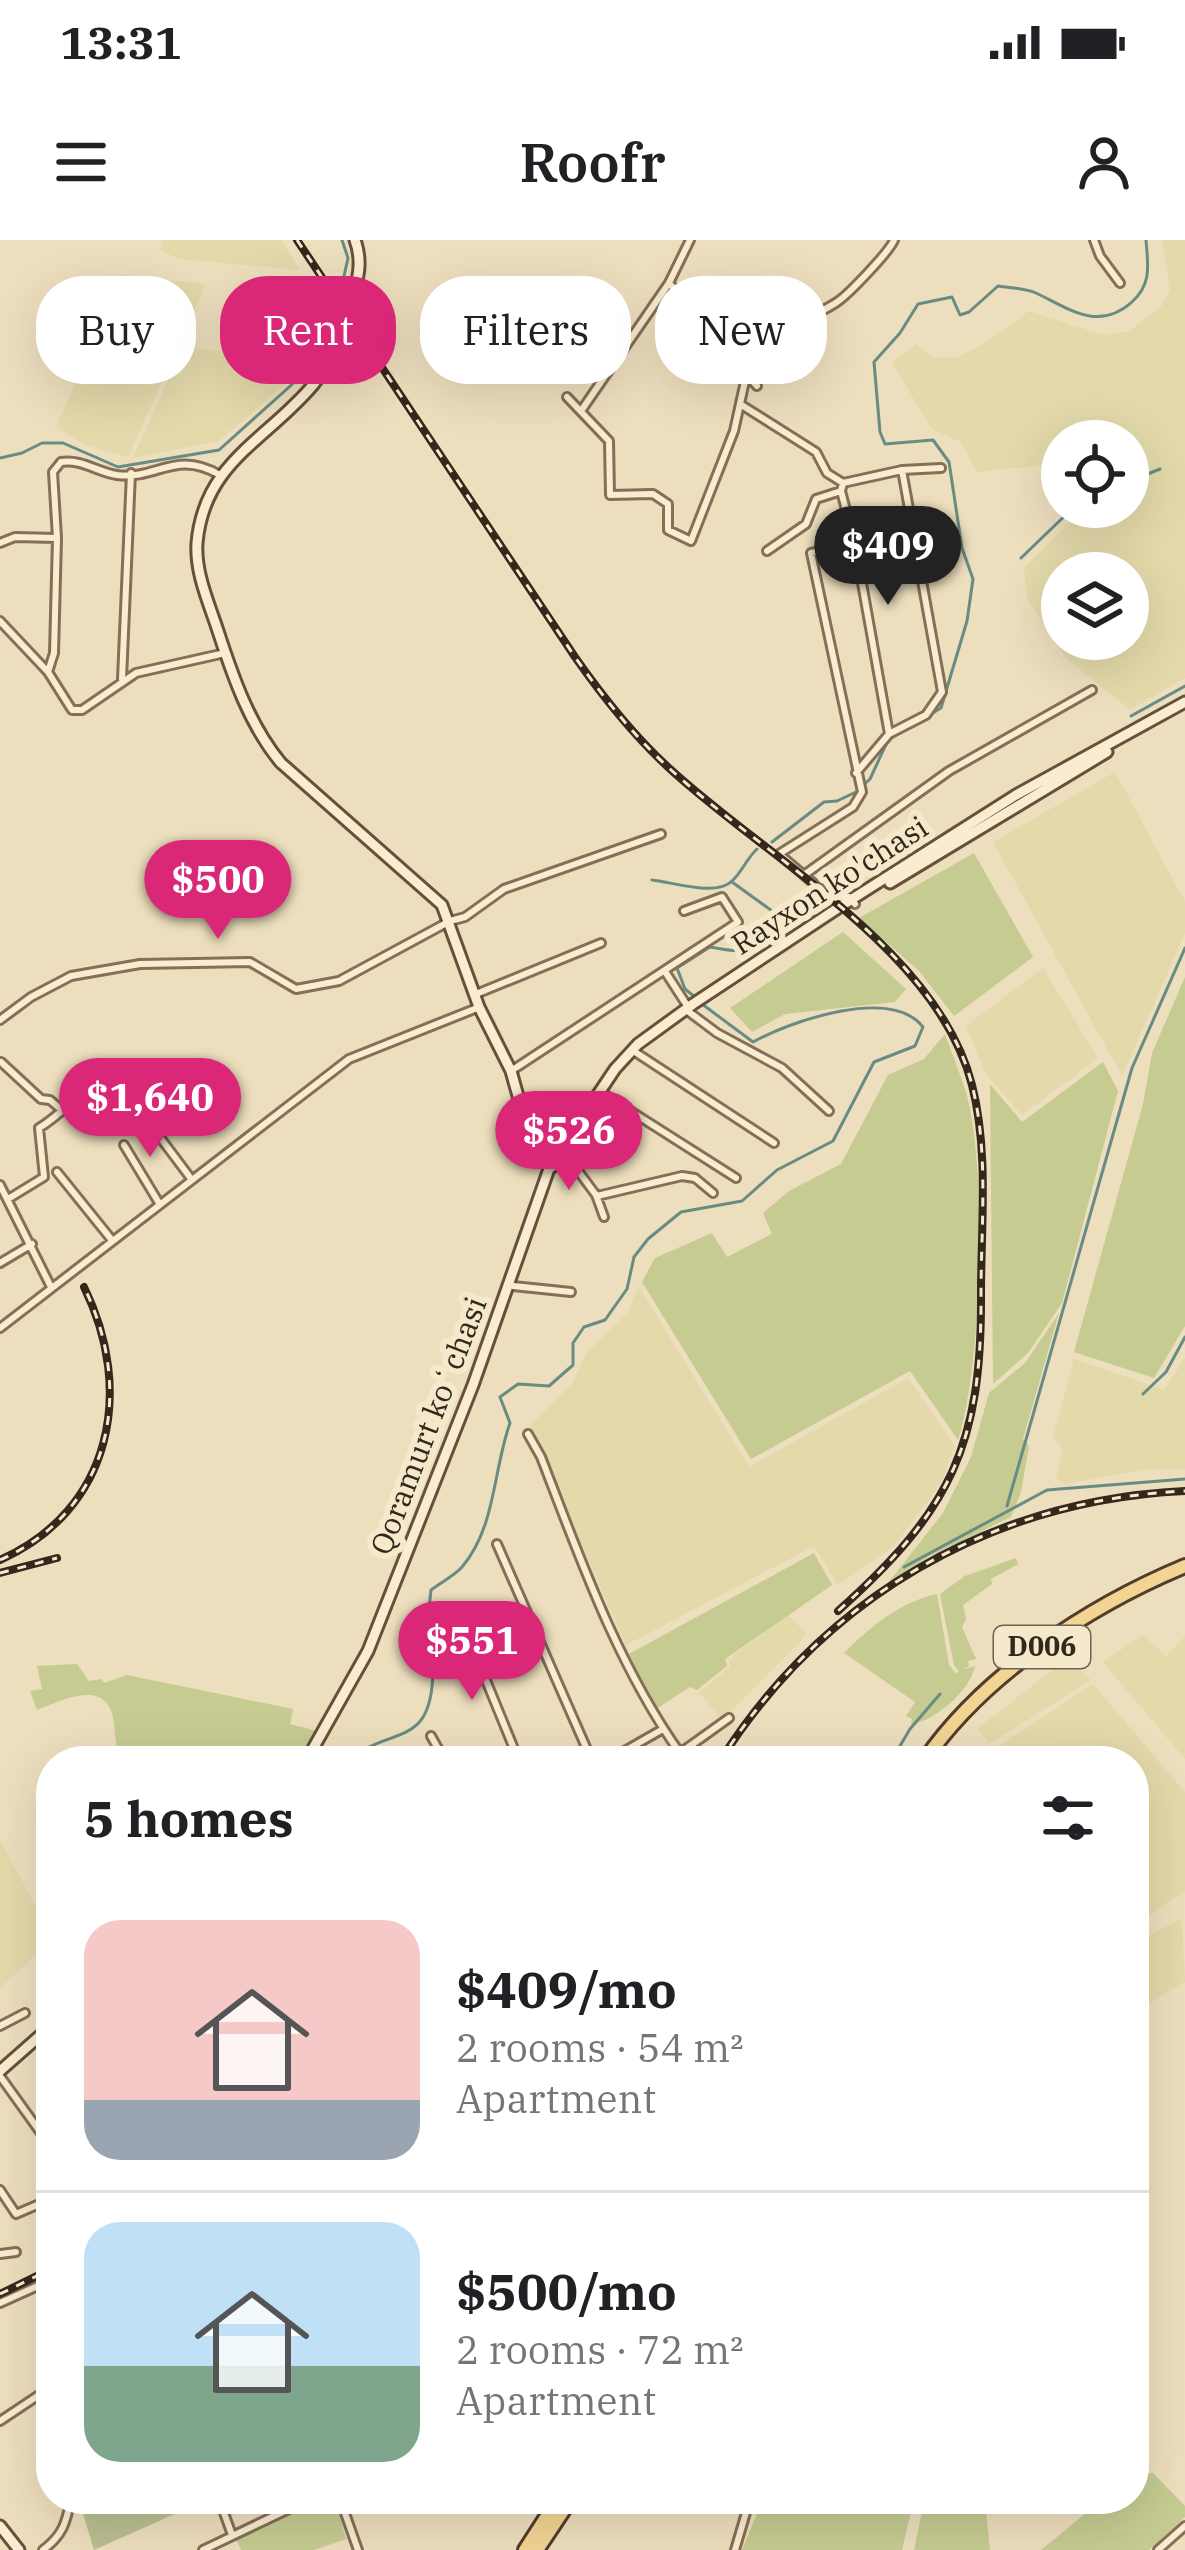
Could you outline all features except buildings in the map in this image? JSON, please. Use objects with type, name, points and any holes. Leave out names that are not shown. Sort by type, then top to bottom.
[{"type":"main road","points":[[355,240],[360,256],[357,283],[325,368],[311,388],[220,475],[202,517],[197,555],[225,653],[252,719],[277,758],[442,905],[479,1007],[512,1071],[532,1146],[553,1167]]},
{"type":"main road","name":"Rayxon ko'chasi","points":[[553,1167],[601,1092],[634,1052],[690,1008],[853,902],[1185,706]]},
{"type":"main road","name":"Qoramurt koʻchasi","points":[[474,1385],[553,1167]]},
{"type":"main road","name":"Qoramurt koʻchasi","points":[[318,1746],[373,1651],[553,1167]]},
{"type":"main road","name":"D006","points":[[936,1746],[963,1712],[1016,1664],[1133,1591],[1185,1570]]},
{"type":"main road","name":"D006","points":[[946,1746],[979,1706],[1027,1665],[1185,1570]]},
{"type":"main road","points":[[0,2070],[36,2037]]},
{"type":"main road","points":[[525,2550],[549,2514]]},
{"type":"main road","points":[[537,2550],[561,2514]]},
{"type":"main road","points":[[0,2526],[19,2550]]},
{"type":"street","points":[[672,276],[690,240]]},
{"type":"street","points":[[827,308],[890,251],[894,240]]},
{"type":"street","points":[[1094,240],[1120,283]]},
{"type":"street","points":[[581,411],[655,303]]},
{"type":"street","points":[[567,397],[609,441],[610,495],[652,494],[668,504],[668,530],[691,541],[734,431],[744,384]]},
{"type":"street","points":[[740,404],[816,452],[827,473],[842,487],[889,734]]},
{"type":"street","points":[[48,672],[55,653],[53,472],[61,462],[86,464],[112,474],[199,463],[220,475]]},
{"type":"street","points":[[766,551],[806,524],[816,499],[902,470],[941,468]]},
{"type":"street","points":[[857,775],[889,734],[926,715],[942,692],[902,470]]},
{"type":"street","points":[[122,679],[131,473]]},
{"type":"street","points":[[0,543],[15,537],[57,538]]},
{"type":"street","points":[[853,902],[831,898],[779,854],[853,807],[862,792],[811,553],[855,544]]},
{"type":"street","points":[[0,621],[48,672],[72,710],[82,710],[122,679],[225,653]]},
{"type":"street","points":[[804,875],[949,772],[1092,690]]},
{"type":"street","points":[[0,1020],[71,976],[140,964],[250,962],[296,989],[339,981],[465,917],[504,889],[662,835]]},
{"type":"street","name":"Rayxon ko'chasi","points":[[512,1071],[738,922],[722,897],[685,911]]},
{"type":"street","points":[[474,994],[601,943]]},
{"type":"street","points":[[665,973],[690,1008],[748,1052],[782,1068],[829,1111]]},
{"type":"street","points":[[0,1328],[349,1059],[479,1007]]},
{"type":"street","points":[[634,1052],[774,1143]]},
{"type":"street","points":[[1,1062],[40,1100],[50,1100],[63,1111]]},
{"type":"street","points":[[8,1199],[44,1177],[39,1128],[97,1077],[122,1069]]},
{"type":"street","points":[[601,1092],[736,1178]]},
{"type":"street","points":[[157,1120],[159,1136],[192,1180]]},
{"type":"street","points":[[124,1145],[160,1204]]},
{"type":"street","points":[[563,1149],[597,1196],[604,1217]]},
{"type":"street","points":[[57,1172],[112,1241]]},
{"type":"street","points":[[597,1196],[682,1176],[694,1178],[713,1192]]},
{"type":"street","points":[[0,1185],[52,1287]]},
{"type":"street","points":[[1,1260],[32,1244]]},
{"type":"street","points":[[513,1286],[571,1292]]},
{"type":"street","points":[[528,1434],[622,1654],[674,1746]]},
{"type":"street","points":[[497,1544],[585,1746]]},
{"type":"street","points":[[465,1629],[513,1746]]},
{"type":"street","points":[[691,1746],[730,1718]]},
{"type":"street","points":[[633,1746],[662,1729]]},
{"type":"street","points":[[431,1736],[437,1746]]},
{"type":"street","points":[[0,2026],[25,2013]]},
{"type":"street","points":[[0,2070],[36,2124]]},
{"type":"street","points":[[0,2190],[16,2214],[36,2205]]},
{"type":"street","points":[[0,2254],[16,2252]]},
{"type":"street","points":[[0,2302],[36,2286]]},
{"type":"street","points":[[0,2421],[36,2397]]},
{"type":"street","points":[[43,2550],[59,2538],[68,2514]]},
{"type":"street","points":[[224,2514],[232,2536]]},
{"type":"street","points":[[203,2550],[278,2514]]},
{"type":"street","points":[[345,2514],[358,2550]]},
{"type":"street","points":[[735,2550],[746,2514]]},
{"type":"street","points":[[1158,2550],[1185,2526]]},
{"type":"shaded area","points":[[162,240],[281,240],[300,270],[179,259],[161,250]]},
{"type":"shaded area","points":[[1162,240],[1185,240],[1185,678],[1130,710],[1068,660],[1149,660],[1149,552],[1041,552],[1041,620],[1027,598],[1024,568],[1063,528],[1149,528],[1149,420],[1041,420],[1041,465],[977,472],[961,442],[932,429],[892,363],[916,344],[934,357],[957,357],[1029,311],[1103,335],[1129,331],[1161,307],[1170,290]]},
{"type":"shaded area","points":[[196,283],[206,284],[196,306]]},
{"type":"shaded area","points":[[196,349],[220,351],[220,384],[285,384],[219,441],[133,458],[166,384],[196,384]]},
{"type":"shaded area","points":[[75,384],[161,384],[128,457],[83,444],[56,427]]},
{"type":"shaded area","points":[[1115,772],[1185,902],[1185,933],[1122,1076],[993,842]]},
{"type":"shaded area","points":[[1043,968],[1098,1058],[1022,1115],[986,1074],[966,1026]]},
{"type":"shaded area","points":[[638,1285],[749,1467],[908,1378],[955,1446],[940,1485],[893,1547],[838,1585],[814,1546],[626,1645],[530,1426],[572,1384],[587,1352],[628,1313]]},
{"type":"shaded area","points":[[1185,1358],[1185,1469],[1147,1469],[1065,1484],[1056,1479],[1063,1450],[1053,1436],[1074,1359],[1164,1390]]},
{"type":"shaded area","points":[[788,1615],[807,1634],[722,1720],[699,1693],[730,1667],[735,1654]]},
{"type":"shaded area","points":[[1143,1635],[1166,1656],[1185,1636],[1185,1759],[1103,1662]]},
{"type":"shaded area","points":[[1067,1659],[1091,1680],[989,1744],[978,1728]]},
{"type":"shaded area","points":[[1093,1684],[1146,1746],[999,1746]]},
{"type":"shaded area","points":[[1149,1750],[1185,1792],[1185,1891],[1149,1915]]},
{"type":"shaded area","points":[[0,1840],[36,1907],[36,1955],[0,1988]]},
{"type":"shaded area","points":[[1182,1918],[1185,1982],[1149,2003],[1149,1936]]},
{"type":"green space","points":[[974,853],[1033,957],[954,1016],[919,971],[859,918]]},
{"type":"green space","points":[[843,932],[906,989],[895,1002],[785,1014],[752,1032],[730,1008]]},
{"type":"green space","points":[[1185,977],[1185,1326],[1154,1378],[1074,1352],[1143,1104],[1152,1053]]},
{"type":"green space","points":[[945,1034],[967,1096],[979,1219],[977,1318],[958,1440],[910,1371],[751,1459],[642,1282],[655,1258],[712,1233],[727,1257],[772,1234],[763,1213],[789,1191],[841,1164],[888,1075],[924,1059]]},
{"type":"green space","points":[[1103,1062],[1118,1091],[1062,1303],[1028,1353],[993,1384],[990,1084],[1022,1122]]},
{"type":"green space","points":[[1059,1313],[1023,1439],[1029,1446],[1011,1517],[930,1556],[888,1583],[943,1513],[971,1457],[989,1393],[1025,1363]]},
{"type":"green space","points":[[814,1553],[832,1585],[725,1659],[727,1666],[697,1690],[690,1687],[656,1709],[629,1654]]},
{"type":"green space","points":[[1016,1558],[1018,1564],[991,1579],[992,1584],[963,1605],[966,1619],[962,1627],[976,1659],[962,1670],[975,1666],[959,1694],[930,1717],[911,1724],[906,1716],[915,1702],[844,1653],[886,1617],[937,1594],[949,1665],[959,1672],[940,1594],[965,1576]]},
{"type":"green space","points":[[77,1664],[89,1681],[104,1683],[127,1675],[293,1709],[290,1724],[317,1731],[308,1746],[117,1746],[104,1700],[83,1695],[37,1710],[30,1691],[42,1689],[37,1666]]},
{"type":"green space","points":[[1149,2473],[1185,2506],[1185,2517],[1149,2550],[1041,2550],[1085,2514],[1149,2514]]},
{"type":"green space","points":[[83,2514],[175,2514],[94,2550]]},
{"type":"green space","points":[[289,2514],[339,2514],[346,2539],[314,2550],[241,2550],[236,2539]]},
{"type":"green space","points":[[757,2514],[910,2514],[902,2550],[742,2550]]},
{"type":"green space","points":[[921,2514],[986,2514],[990,2550],[914,2550]]},
{"type":"waterway","points":[[342,240],[348,258],[344,276]]},
{"type":"waterway","points":[[772,842],[824,802],[856,792],[870,779],[888,740],[941,708],[967,621],[973,579],[962,548],[949,462],[933,440],[885,444],[874,362],[918,304],[952,297],[960,315],[998,286],[1032,291],[1084,315],[1120,311],[1146,281],[1146,240]]},
{"type":"waterway","points":[[0,458],[42,443],[63,443],[118,467],[219,450],[293,384]]},
{"type":"waterway","points":[[1149,473],[1160,469]]},
{"type":"waterway","points":[[1021,558],[1052,528]]},
{"type":"waterway","points":[[1131,716],[1185,686]]},
{"type":"waterway","points":[[652,880],[705,888],[725,886],[757,849]]},
{"type":"waterway","points":[[695,997],[685,989],[677,968],[710,947],[757,948],[781,927],[779,916],[732,882]]},
{"type":"waterway","points":[[1007,1506],[1132,1068],[1185,948]]},
{"type":"waterway","points":[[374,1746],[407,1732],[426,1712],[433,1667],[412,1654],[407,1636],[428,1617],[431,1590],[462,1567],[481,1534],[510,1423],[500,1397],[518,1384],[549,1386],[573,1365],[573,1343],[584,1327],[605,1320],[627,1289],[634,1257],[681,1212],[742,1201],[777,1170],[833,1141],[874,1062],[915,1046],[923,1027],[908,1015],[865,1008],[815,1017],[753,1042],[702,1004]]},
{"type":"waterway","points":[[1143,1394],[1166,1372],[1185,1337]]},
{"type":"waterway","points":[[904,1567],[1047,1490],[1185,1479]]},
{"type":"waterway","points":[[900,1746],[940,1694]]},
{"type":"railway","points":[[297,240],[575,657],[619,715],[669,768],[887,949],[924,991],[953,1036],[972,1085],[982,1162],[980,1347],[975,1393],[952,1472],[933,1506],[877,1575],[838,1611]]},
{"type":"railway","points":[[0,1560],[38,1538],[68,1511],[89,1479],[103,1444],[108,1366],[100,1327],[84,1287]]},
{"type":"railway","points":[[731,1746],[809,1651],[862,1606],[919,1568],[980,1537],[1046,1514],[1114,1498],[1185,1491]]},
{"type":"railway","points":[[0,1573],[57,1558]]},
{"type":"railway","points":[[0,2294],[36,2276]]}]
